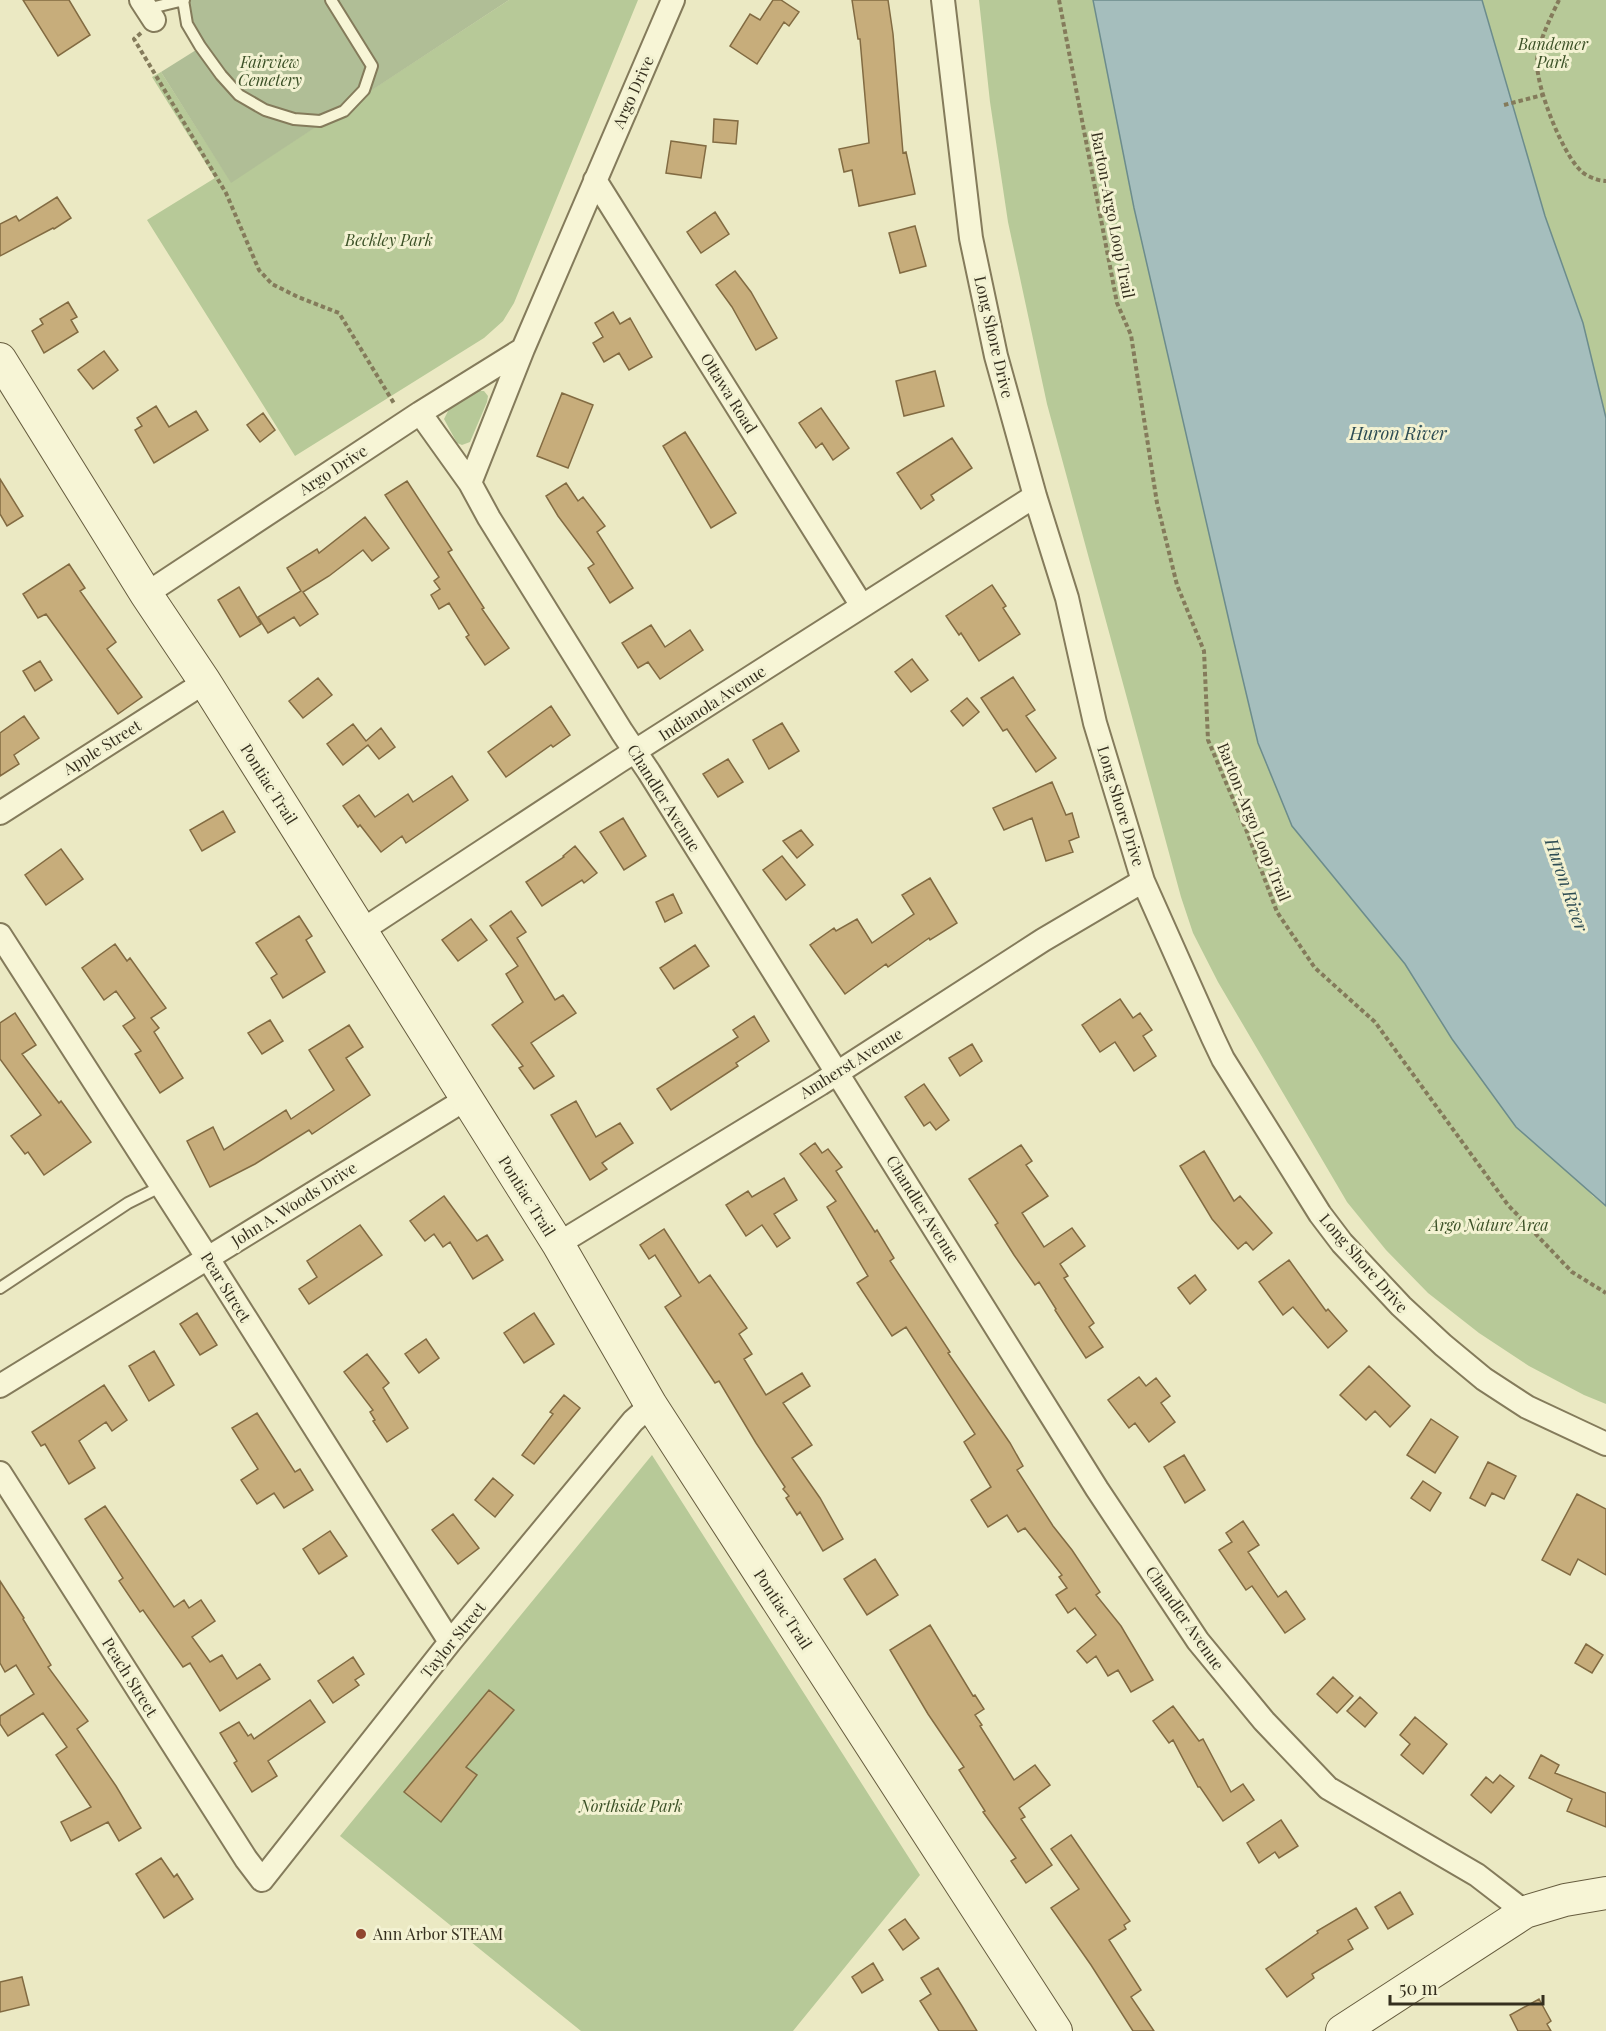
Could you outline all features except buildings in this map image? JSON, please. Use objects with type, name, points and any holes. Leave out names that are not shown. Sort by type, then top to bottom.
[{"type":"main road","name":"Pontiac Trail","points":[[0,359],[146,594],[205,682],[558,1244],[651,1406],[1056,2031]]},
{"type":"main road","points":[[1342,2031],[1525,1911],[1565,1900],[1606,1893]]},
{"type":"street","name":"Argo Drive","points":[[470,483],[523,349],[673,0]]},
{"type":"street","name":"Long Shore Drive","points":[[943,0],[971,238],[996,356],[1035,496],[1067,597],[1095,723],[1143,881],[1223,1059],[1320,1214],[1342,1243],[1401,1306],[1484,1379],[1527,1407],[1606,1444]]},
{"type":"street","name":"Ottawa Road","points":[[595,180],[862,606]]},
{"type":"street","name":"Argo Drive","points":[[146,594],[420,413],[523,349]]},
{"type":"street","name":"Chandler Avenue","points":[[420,413],[470,483],[489,518],[1097,1489],[1198,1641],[1264,1721],[1328,1788],[1477,1875],[1525,1911]]},
{"type":"street","name":"Indianola Avenue","points":[[361,931],[636,751],[1035,496]]},
{"type":"street","name":"Apple Street","points":[[0,813],[205,682]]},
{"type":"street","name":"Amherst Avenue","points":[[558,1244],[837,1073],[1044,940],[1143,881]]},
{"type":"street","name":"Pear Street","points":[[0,934],[450,1642]]},
{"type":"street","name":"John A. Woods Drive","points":[[0,1386],[466,1099]]},
{"type":"street","name":"Taylor Street","points":[[262,1880],[450,1642],[633,1421],[651,1406]]},
{"type":"street","name":"Peach Street","points":[[0,1473],[246,1859],[262,1880]]},
{"type":"lane","points":[[148,10],[184,0],[187,24],[221,75],[240,95],[265,110],[294,119],[320,121],[344,111],[364,90],[372,66],[331,0]]},
{"type":"lane","points":[[0,1288],[128,1203],[162,1186]]},
{"type":"path","name":"Barton-Argo Loop Trail","points":[[1059,0],[1118,303],[1131,335],[1157,503],[1177,585],[1204,651],[1208,740],[1247,831],[1277,912],[1315,968],[1375,1022],[1508,1205],[1572,1272],[1606,1293]]},
{"type":"path","points":[[1559,0],[1547,25],[1537,60],[1543,95],[1571,159],[1582,173],[1606,181]]},
{"type":"path","points":[[148,10],[134,39],[226,193],[259,270],[272,284],[339,313],[397,408]]},
{"type":"path","points":[[1504,105],[1543,95]]},
{"type":"green space","name":"Fairview Cemetery","points":[[176,0],[509,0],[231,183],[161,72],[204,45]]},
{"type":"green space","name":"Beckley Park","points":[[509,0],[638,0],[514,303],[503,321],[484,338],[295,456],[147,220],[215,178],[152,77],[161,72],[231,182]]},
{"type":"green space","name":"Argo Nature Area","points":[[979,0],[1093,0],[1134,208],[1258,743],[1292,826],[1405,964],[1452,1039],[1593,1196],[1606,1206],[1606,1404],[1529,1366],[1479,1333],[1428,1293],[1386,1250],[1347,1202],[1218,982],[1193,933],[1181,897],[1047,404],[1008,222],[990,102]]},
{"type":"green space","name":"Bandemer Park","points":[[1482,0],[1606,0],[1606,418],[1583,323],[1545,216]]},
{"type":"green space","points":[[479,391],[484,391],[488,396],[487,402],[470,442],[462,445],[457,443],[444,419],[449,409]]},
{"type":"green space","name":"Northside Park","points":[[652,1455],[920,1875],[793,2031],[581,2031],[340,1836]]},
{"type":"water","name":"Huron River","points":[[1093,0],[1482,0],[1545,216],[1583,323],[1606,418],[1606,1206],[1516,1127],[1452,1039],[1405,964],[1292,826],[1258,743],[1134,208]]},
{"type":"place","name":"Ann Arbor STEAM","points":[[361,1934]]}]
